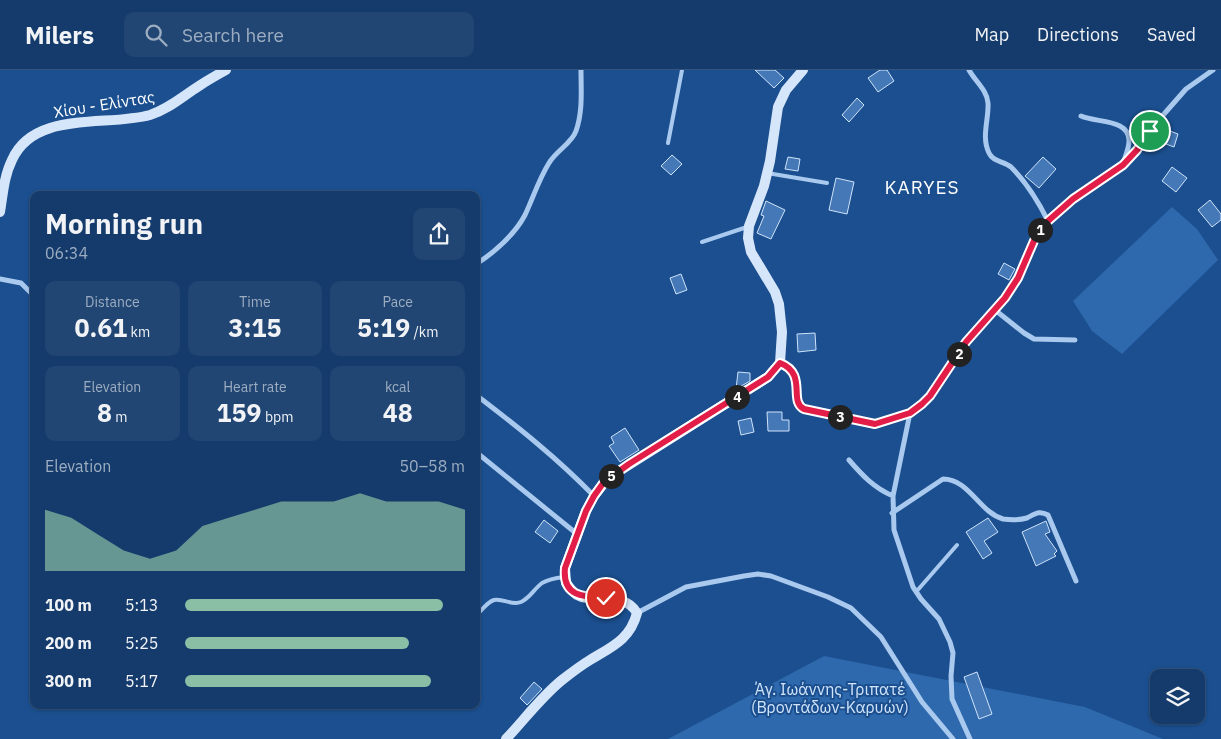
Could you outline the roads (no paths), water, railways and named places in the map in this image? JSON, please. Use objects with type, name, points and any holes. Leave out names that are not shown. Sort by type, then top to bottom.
[{"type":"street","name":"Χίου - Ελίντας","points":[[0,212],[6,175],[12,158],[20,146],[30,137],[48,128],[150,115],[168,108],[226,70]]},
{"type":"street","points":[[480,261],[489,255],[517,227],[524,217],[549,162],[560,148],[572,140],[575,135],[581,107],[581,70]]},
{"type":"street","points":[[506,739],[561,681],[590,660],[612,648],[630,631],[635,622],[637,613],[632,606],[619,601],[579,596],[566,583],[564,576],[565,568],[594,496],[604,482],[768,377],[780,363],[782,332],[779,304],[775,292],[751,252],[748,238],[749,226],[767,173],[778,107],[786,90],[803,70]]},
{"type":"street","points":[[969,70],[987,96],[986,138],[989,153],[992,157],[1012,168],[1031,191],[1048,221]]},
{"type":"street","points":[[780,363],[788,366],[793,371],[798,404],[804,409],[875,424],[910,413],[930,396],[966,342],[1005,298],[1018,278],[1034,238],[1048,221],[1073,199],[1123,165],[1181,95],[1213,70]]},
{"type":"street","points":[[1081,116],[1090,120],[1118,124],[1126,128],[1129,134],[1129,143],[1123,165]]},
{"type":"street","points":[[0,279],[21,283],[30,292]]},
{"type":"street","points":[[995,310],[1024,333],[1034,338],[1075,340]]},
{"type":"street","points":[[480,398],[530,436],[566,467],[594,496]]},
{"type":"street","points":[[910,413],[893,496],[894,530],[916,592],[939,618],[950,642],[953,653],[950,676],[952,699],[970,739]]},
{"type":"street","points":[[480,455],[578,535]]},
{"type":"street","points":[[849,460],[869,482],[893,496]]},
{"type":"street","points":[[892,513],[943,479],[956,482],[988,511],[1002,518],[1012,520],[1026,518],[1036,512],[1044,513],[1048,515],[1076,581]]},
{"type":"street","points":[[637,613],[686,587],[751,575],[770,576],[828,597],[851,608],[881,638],[922,702],[953,739]]},
{"type":"lane","points":[[668,143],[680,90],[682,70]]},
{"type":"lane","points":[[767,173],[827,183]]},
{"type":"lane","points":[[702,242],[749,226]]},
{"type":"lane","points":[[916,592],[957,545]]},
{"type":"lane","points":[[480,612],[491,602],[501,600],[515,603],[527,599],[542,584],[552,578],[564,576]]},
{"type":"district","name":"KARYES","points":[[922,187]]},
{"type":"park label","name":"Άγ. Ιωάννης-Τριπατέ (Βροντάδων-Καρυών)","points":[[830,698]]}]
